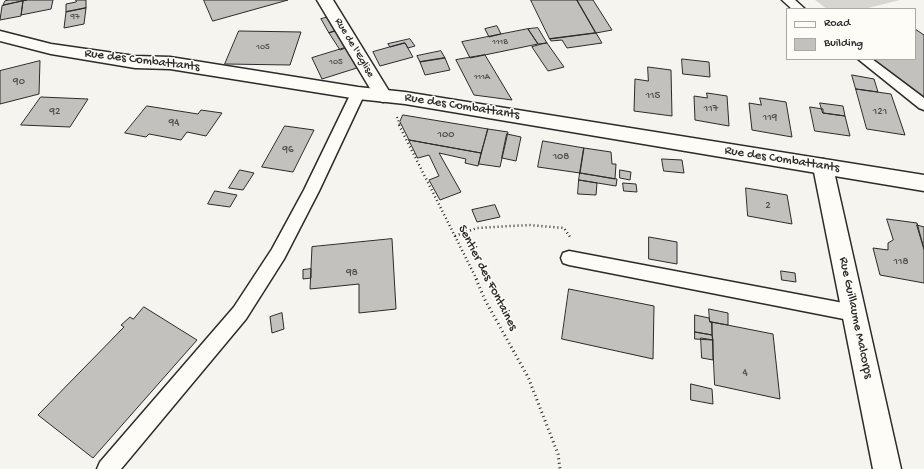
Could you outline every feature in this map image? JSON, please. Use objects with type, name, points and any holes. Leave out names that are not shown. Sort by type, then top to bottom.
[{"type":"street","name":"Rue de l'Eglise","points":[[325,0],[383,96]]},
{"type":"street","name":"Rue des Combattants","points":[[0,36],[51,49],[135,62],[170,63],[358,93],[405,98],[924,184]]},
{"type":"street","name":"Rue Guillaume Malcorps","points":[[823,167],[887,469]]},
{"type":"lane","points":[[788,0],[798,8]]},
{"type":"lane","points":[[865,60],[924,105]]},
{"type":"lane","points":[[107,469],[240,313],[278,254],[311,192],[358,93]]},
{"type":"lane","points":[[569,258],[854,313]]},
{"type":"path","name":"Sentier des Fontaines","points":[[405,98],[397,117],[400,127],[471,267],[485,300],[528,377],[558,454],[560,469]]},
{"type":"path","points":[[455,236],[477,228],[529,225],[564,228],[570,237],[569,258]]},
{"type":"shaded area","points":[[815,0],[900,0],[868,8],[826,8]]},
{"type":"building","points":[[27,0],[3,5],[5,1]]},
{"type":"building","points":[[53,0],[51,9],[21,15],[23,1]]},
{"type":"building","points":[[76,0],[86,0],[86,8],[66,12],[66,4],[76,2]]},
{"type":"building","points":[[204,0],[288,0],[213,21]]},
{"type":"building","points":[[531,0],[577,0],[596,33],[550,39]]},
{"type":"building","points":[[577,0],[593,0],[612,30],[596,33]]},
{"type":"building","points":[[23,1],[21,16],[0,20],[2,6]]},
{"type":"building","points":[[86,8],[84,24],[64,28],[66,12]]},
{"type":"building","points":[[329,17],[338,30],[329,33],[321,19]]},
{"type":"building","points":[[497,26],[501,34],[489,37],[485,29]]},
{"type":"building","points":[[538,28],[547,43],[538,44],[528,29]]},
{"type":"building","points":[[528,29],[538,44],[470,58],[462,42]]},
{"type":"building","points":[[338,30],[348,47],[340,50],[329,33]]},
{"type":"building","points":[[916,30],[924,35],[924,99],[872,60],[916,60]]},
{"type":"building","points":[[239,31],[301,32],[290,65],[225,64]]},
{"type":"building","points":[[596,33],[602,43],[567,48],[562,40],[551,41],[550,39]]},
{"type":"building","points":[[410,39],[415,46],[408,48],[405,43],[390,47],[388,44]]},
{"type":"building","points":[[405,43],[413,57],[380,66],[373,52]]},
{"type":"building","points":[[547,43],[564,67],[548,71],[532,47]]},
{"type":"building","points":[[348,47],[360,67],[322,79],[312,58]]},
{"type":"building","points":[[441,51],[445,58],[420,62],[417,56]]},
{"type":"building","points":[[485,55],[512,100],[474,95],[456,60]]},
{"type":"building","points":[[445,58],[450,70],[425,75],[420,62]]},
{"type":"building","points":[[682,59],[709,62],[710,77],[683,74]]},
{"type":"building","points":[[40,61],[39,94],[0,104],[0,71]]},
{"type":"building","points":[[648,67],[671,70],[672,116],[634,111],[635,79],[648,81]]},
{"type":"building","points":[[852,75],[874,79],[878,92],[856,89]]},
{"type":"building","points":[[856,89],[891,94],[905,135],[867,129]]},
{"type":"building","points":[[707,93],[727,96],[729,126],[695,120],[694,96],[707,98]]},
{"type":"building","points":[[41,97],[88,99],[70,127],[21,125]]},
{"type":"building","points":[[760,98],[786,102],[792,137],[752,130],[749,103],[761,105]]},
{"type":"building","points":[[820,103],[843,106],[845,116],[823,113]]},
{"type":"building","points":[[147,106],[198,114],[201,110],[222,113],[206,136],[187,132],[181,140],[149,134],[146,137],[125,133]]},
{"type":"building","points":[[810,107],[823,109],[823,113],[845,116],[850,136],[815,131]]},
{"type":"building","points":[[403,115],[488,129],[481,153],[409,140],[400,122]]},
{"type":"building","points":[[285,126],[314,130],[293,172],[262,167]]},
{"type":"building","points":[[488,129],[508,132],[500,167],[479,164]]},
{"type":"building","points":[[507,134],[521,137],[516,161],[502,158]]},
{"type":"building","points":[[409,140],[481,153],[478,166],[465,163],[466,159],[439,153],[461,192],[440,200],[429,180],[439,176],[429,155],[418,158]]},
{"type":"building","points":[[543,141],[584,148],[580,173],[538,167]]},
{"type":"building","points":[[584,148],[611,152],[612,164],[616,164],[615,179],[580,173]]},
{"type":"building","points":[[662,159],[682,160],[684,173],[664,171]]},
{"type":"building","points":[[240,170],[254,173],[243,190],[229,188]]},
{"type":"building","points":[[620,170],[631,172],[630,180],[620,178]]},
{"type":"building","points":[[580,173],[617,179],[616,186],[579,180]]},
{"type":"building","points":[[579,180],[597,183],[596,195],[578,194]]},
{"type":"building","points":[[623,183],[636,184],[637,192],[624,191]]},
{"type":"building","points":[[746,188],[787,195],[792,224],[748,216]]},
{"type":"building","points":[[215,191],[237,195],[230,207],[208,204]]},
{"type":"building","points":[[495,205],[500,217],[477,222],[472,210]]},
{"type":"building","points":[[887,219],[917,223],[924,249],[924,283],[880,275],[873,248],[888,250],[888,243],[893,240]]},
{"type":"building","points":[[917,225],[924,227],[924,249]]},
{"type":"building","points":[[649,237],[677,242],[677,264],[649,259]]},
{"type":"building","points":[[392,239],[396,309],[359,313],[359,284],[310,289],[312,247]]},
{"type":"building","points":[[311,269],[311,278],[303,279],[303,270]]},
{"type":"building","points":[[781,271],[795,273],[796,282],[782,280]]},
{"type":"building","points":[[569,289],[654,306],[653,359],[562,339]]},
{"type":"building","points":[[144,307],[197,340],[93,458],[38,415],[124,327],[121,325],[130,317],[133,319]]},
{"type":"building","points":[[709,309],[728,313],[728,325],[710,322]]},
{"type":"building","points":[[282,313],[284,329],[272,333],[270,317]]},
{"type":"building","points":[[695,315],[709,318],[710,322],[712,322],[712,335],[695,332]]},
{"type":"building","points":[[712,322],[773,334],[780,399],[715,385]]},
{"type":"building","points":[[695,332],[712,335],[713,340],[695,339]]},
{"type":"building","points":[[701,338],[713,340],[713,360],[702,358]]},
{"type":"building","points":[[691,384],[712,389],[713,404],[691,400]]}]
